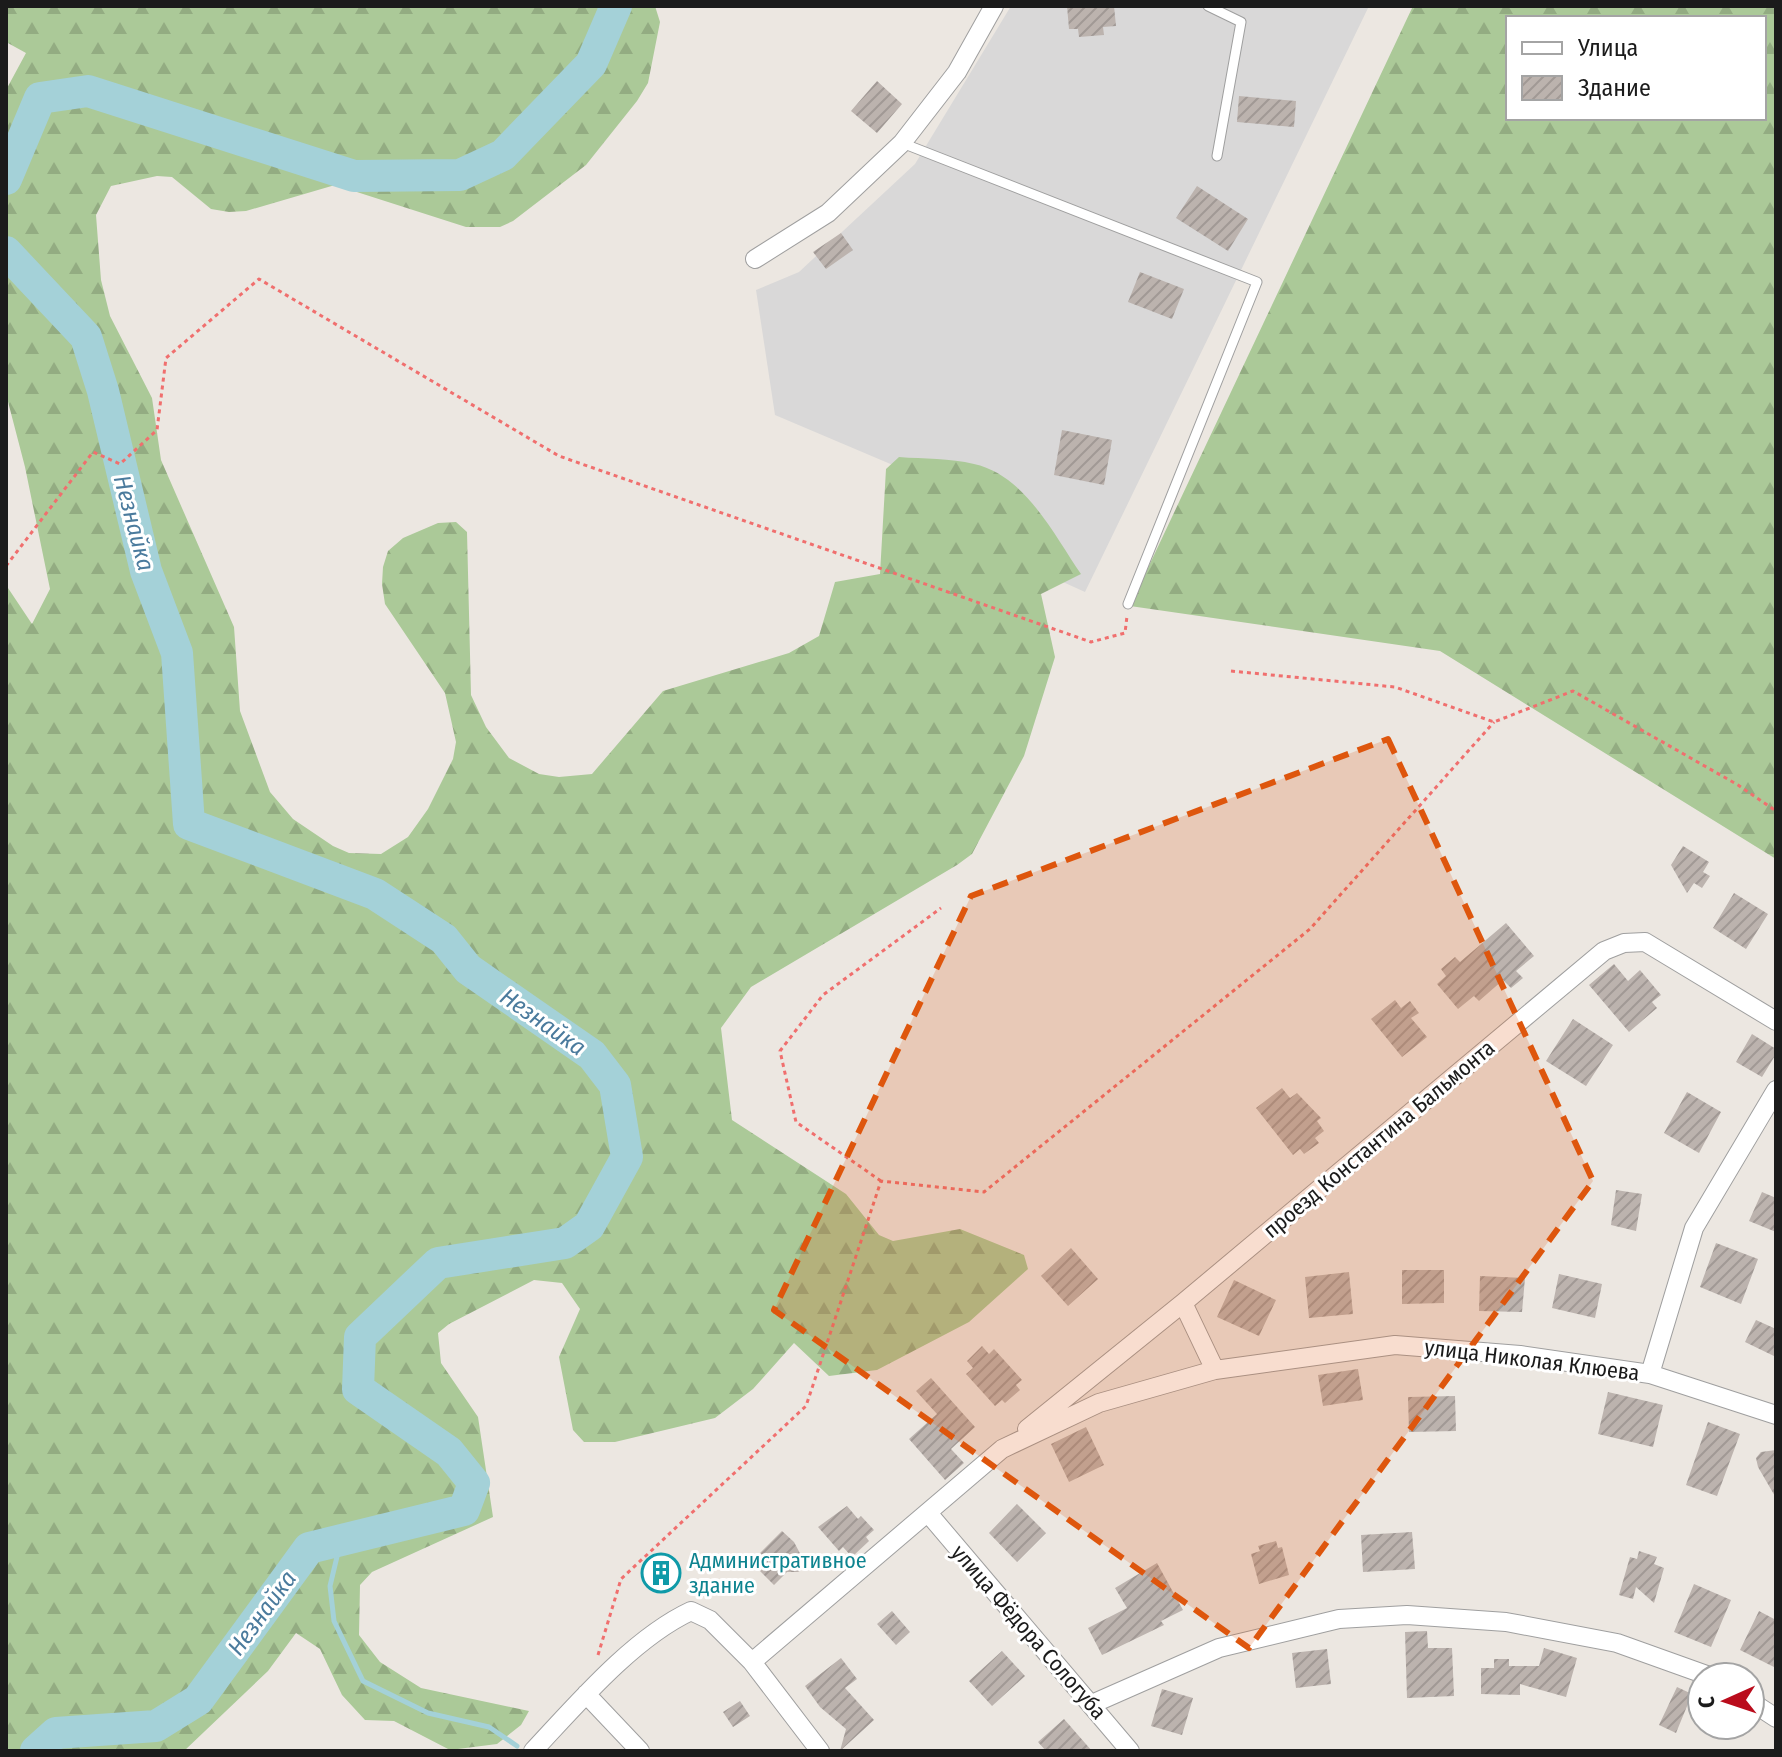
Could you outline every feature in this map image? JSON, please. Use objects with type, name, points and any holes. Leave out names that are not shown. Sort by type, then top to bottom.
[{"type":"street","points":[[755,259],[828,213],[902,143],[957,72],[994,6]]},
{"type":"street","name":"проезд Константина Бальмонта","points":[[1002,1449],[1183,1303],[1604,951],[1624,943],[1645,942],[1776,1021]]},
{"type":"street","points":[[1650,1374],[1694,1228],[1776,1090]]},
{"type":"street","points":[[1183,1303],[1215,1370]]},
{"type":"street","name":"улица Николая Клюева","points":[[752,1662],[1002,1449],[1099,1403],[1215,1370],[1395,1345],[1520,1355],[1650,1374],[1776,1415]]},
{"type":"street","name":"улица Фёдора Сологуба","points":[[928,1513],[1130,1751]]},
{"type":"street","points":[[533,1751],[586,1694],[666,1623],[691,1611],[710,1620],[752,1662],[820,1751]]},
{"type":"street","points":[[1092,1704],[1219,1648],[1339,1619],[1407,1615],[1506,1622],[1617,1643],[1686,1668]]},
{"type":"street","points":[[586,1694],[640,1751]]},
{"type":"lane","points":[[1208,6],[1241,22],[1217,156]]},
{"type":"lane","points":[[902,143],[1257,282],[1128,604]]},
{"type":"path","points":[[6,566],[93,452],[120,464],[157,430],[166,358],[259,279],[559,456],[1091,642],[1125,633],[1128,604]]},
{"type":"path","points":[[1231,671],[1395,687],[1494,722]]},
{"type":"path","points":[[941,908],[823,995],[780,1051],[796,1122],[881,1181],[984,1192],[1310,929],[1494,722],[1573,691],[1738,785],[1776,811]]},
{"type":"path","points":[[595,1666],[621,1579],[806,1406],[881,1181]]},
{"type":"highlighted area","points":[[1388,739],[1593,1181],[1249,1648],[774,1310],[971,896]]},
{"type":"shaded area","points":[[1011,6],[1369,6],[1085,592],[933,523],[947,488],[775,415],[756,290],[799,272],[915,164]]},
{"type":"green space","points":[[6,6],[655,6],[660,22],[648,83],[637,101],[586,165],[513,221],[500,227],[466,227],[335,185],[246,211],[229,212],[211,209],[172,177],[157,176],[111,186],[96,215],[101,280],[110,316],[152,398],[161,460],[234,627],[240,711],[270,792],[293,819],[333,846],[349,853],[381,854],[408,837],[428,809],[453,759],[456,742],[445,693],[385,604],[382,584],[388,551],[403,538],[438,523],[456,522],[467,532],[471,695],[486,727],[509,758],[539,774],[559,777],[592,774],[663,691],[789,653],[819,636],[835,582],[880,574],[886,469],[899,457],[965,462],[992,470],[1008,480],[1036,508],[1081,574],[1041,594],[1055,657],[1024,756],[972,854],[751,987],[721,1028],[732,1120],[846,1194],[879,1235],[893,1241],[960,1229],[1024,1255],[1028,1269],[969,1322],[877,1370],[829,1376],[794,1343],[753,1389],[715,1418],[615,1442],[584,1442],[573,1430],[559,1357],[580,1309],[562,1283],[534,1280],[449,1324],[438,1333],[441,1363],[478,1417],[493,1517],[372,1572],[360,1585],[359,1635],[380,1662],[421,1688],[529,1711],[521,1725],[497,1744],[450,1750],[394,1721],[365,1720],[342,1695],[320,1649],[296,1633],[268,1671],[184,1751],[6,1751],[6,585],[32,624],[50,589],[25,467],[6,394],[6,90],[26,53],[6,42]]},
{"type":"green space","points":[[1413,6],[1776,6],[1776,859],[1440,651],[1130,606]]},
{"type":"building","points":[[1067,6],[1114,6],[1116,26],[1103,27],[1104,35],[1079,37],[1078,29],[1069,29]]},
{"type":"building","points":[[877,81],[902,104],[877,133],[851,111]]},
{"type":"building","points":[[1239,96],[1296,101],[1294,127],[1237,122]]},
{"type":"building","points":[[1197,186],[1248,219],[1228,251],[1176,218]]},
{"type":"building","points":[[841,233],[853,250],[826,269],[813,252]]},
{"type":"building","points":[[1140,272],[1184,289],[1172,319],[1128,302]]},
{"type":"building","points":[[1062,430],[1112,440],[1104,485],[1054,475]]},
{"type":"building","points":[[1683,846],[1709,862],[1703,872],[1710,876],[1702,888],[1694,883],[1687,893],[1671,865]]},
{"type":"building","points":[[1734,893],[1768,914],[1746,949],[1713,928]]},
{"type":"building","points":[[1506,923],[1534,956],[1516,971],[1523,978],[1511,988],[1503,980],[1479,1001],[1474,996],[1458,1009],[1437,984],[1446,976],[1441,969],[1455,957],[1460,962]]},
{"type":"building","points":[[1614,964],[1628,981],[1640,970],[1661,995],[1652,1002],[1657,1008],[1629,1032],[1589,985]]},
{"type":"building","points":[[1395,1000],[1401,1008],[1410,1001],[1419,1013],[1411,1018],[1427,1037],[1402,1057],[1371,1019]]},
{"type":"building","points":[[1573,1019],[1613,1045],[1586,1086],[1546,1061]]},
{"type":"building","points":[[1752,1034],[1776,1049],[1762,1077],[1736,1062]]},
{"type":"building","points":[[1282,1088],[1290,1098],[1297,1093],[1321,1118],[1317,1121],[1324,1131],[1315,1138],[1319,1143],[1304,1154],[1300,1149],[1293,1155],[1256,1108]]},
{"type":"building","points":[[1687,1092],[1721,1112],[1699,1153],[1664,1133]]},
{"type":"building","points":[[1616,1190],[1642,1194],[1636,1231],[1611,1225]]},
{"type":"building","points":[[1762,1192],[1776,1198],[1776,1232],[1749,1221]]},
{"type":"building","points":[[1716,1243],[1758,1259],[1741,1304],[1700,1287]]},
{"type":"building","points":[[1071,1248],[1098,1279],[1068,1306],[1041,1276]]},
{"type":"building","points":[[1402,1270],[1444,1270],[1444,1303],[1402,1304]]},
{"type":"building","points":[[1349,1272],[1353,1314],[1309,1318],[1305,1277]]},
{"type":"building","points":[[1559,1274],[1602,1284],[1595,1318],[1552,1308]]},
{"type":"building","points":[[1480,1276],[1525,1278],[1522,1312],[1479,1311]]},
{"type":"building","points":[[1234,1280],[1276,1300],[1259,1336],[1217,1317]]},
{"type":"building","points":[[1756,1320],[1776,1329],[1776,1357],[1745,1342]]},
{"type":"building","points":[[982,1346],[989,1354],[994,1349],[1022,1380],[1016,1385],[1020,1390],[1005,1403],[1002,1400],[995,1406],[966,1374],[973,1368],[967,1361]]},
{"type":"building","points":[[1358,1369],[1363,1400],[1323,1406],[1318,1375]]},
{"type":"building","points":[[931,1378],[975,1427],[951,1449],[964,1463],[945,1480],[909,1439],[937,1414],[916,1391]]},
{"type":"building","points":[[1608,1392],[1663,1405],[1653,1447],[1598,1434]]},
{"type":"building","points":[[1455,1396],[1456,1431],[1409,1432],[1408,1397]]},
{"type":"building","points":[[1708,1422],[1740,1434],[1717,1496],[1686,1485]]},
{"type":"building","points":[[1086,1427],[1104,1465],[1069,1482],[1051,1444]]},
{"type":"building","points":[[1776,1450],[1776,1498],[1756,1458],[1761,1452]]},
{"type":"building","points":[[1017,1504],[1046,1533],[1017,1562],[989,1533]]},
{"type":"building","points":[[847,1506],[858,1519],[861,1516],[874,1530],[866,1537],[869,1541],[852,1557],[843,1547],[839,1551],[818,1527]]},
{"type":"building","points":[[782,1531],[794,1542],[804,1561],[804,1568],[798,1572],[787,1572],[774,1585],[751,1562]]},
{"type":"building","points":[[1412,1532],[1415,1569],[1363,1572],[1361,1535]]},
{"type":"building","points":[[1276,1541],[1278,1548],[1282,1547],[1289,1575],[1259,1584],[1251,1554],[1260,1551],[1258,1546]]},
{"type":"building","points":[[1639,1551],[1657,1557],[1654,1564],[1664,1568],[1654,1603],[1636,1587],[1633,1599],[1619,1595],[1630,1557],[1637,1559]]},
{"type":"building","name":"Административное здание","points":[[667,1557],[678,1571],[654,1589],[644,1576]]},
{"type":"building","points":[[1157,1563],[1183,1610],[1161,1621],[1164,1625],[1102,1655],[1088,1628],[1127,1608],[1115,1588]]},
{"type":"building","points":[[1694,1584],[1731,1600],[1711,1647],[1674,1632]]},
{"type":"building","points":[[892,1611],[910,1632],[896,1645],[877,1624]]},
{"type":"building","points":[[1759,1611],[1776,1620],[1776,1668],[1740,1650]]},
{"type":"building","points":[[1427,1631],[1428,1648],[1452,1648],[1454,1696],[1407,1698],[1405,1632]]},
{"type":"building","points":[[1544,1648],[1577,1658],[1566,1697],[1520,1684],[1520,1695],[1481,1694],[1481,1668],[1494,1668],[1494,1659],[1509,1659],[1509,1666],[1539,1666]]},
{"type":"building","points":[[1327,1649],[1331,1684],[1296,1688],[1292,1653]]},
{"type":"building","points":[[1002,1651],[1025,1676],[992,1706],[969,1681]]},
{"type":"building","points":[[841,1658],[857,1679],[845,1688],[874,1720],[840,1751],[846,1729],[820,1707],[805,1686]]},
{"type":"building","points":[[1677,1687],[1686,1691],[1686,1709],[1676,1733],[1659,1725]]},
{"type":"building","points":[[1162,1689],[1193,1698],[1182,1735],[1151,1726]]},
{"type":"building","points":[[740,1701],[750,1716],[733,1727],[723,1712]]},
{"type":"building","points":[[1064,1719],[1092,1751],[1046,1751],[1038,1742]]},
{"type":"waterway","name":"Незнайка","points":[[6,179],[40,98],[88,91],[354,176],[460,175],[503,155],[591,64],[616,6]]},
{"type":"waterway","name":"Незнайка","points":[[6,252],[86,337],[103,391],[146,571],[177,653],[189,824],[375,894],[444,939],[468,969],[592,1055],[615,1085],[627,1157],[589,1226],[565,1243],[438,1263],[360,1337],[358,1389],[449,1452],[474,1483],[464,1510],[309,1548],[198,1700],[156,1726],[56,1733],[36,1751]]},
{"type":"waterway","points":[[341,1540],[330,1586],[334,1621],[363,1681],[428,1713],[489,1727],[517,1746]]},
{"type":"place","name":"Административное здание","points":[[661,1573]]}]
